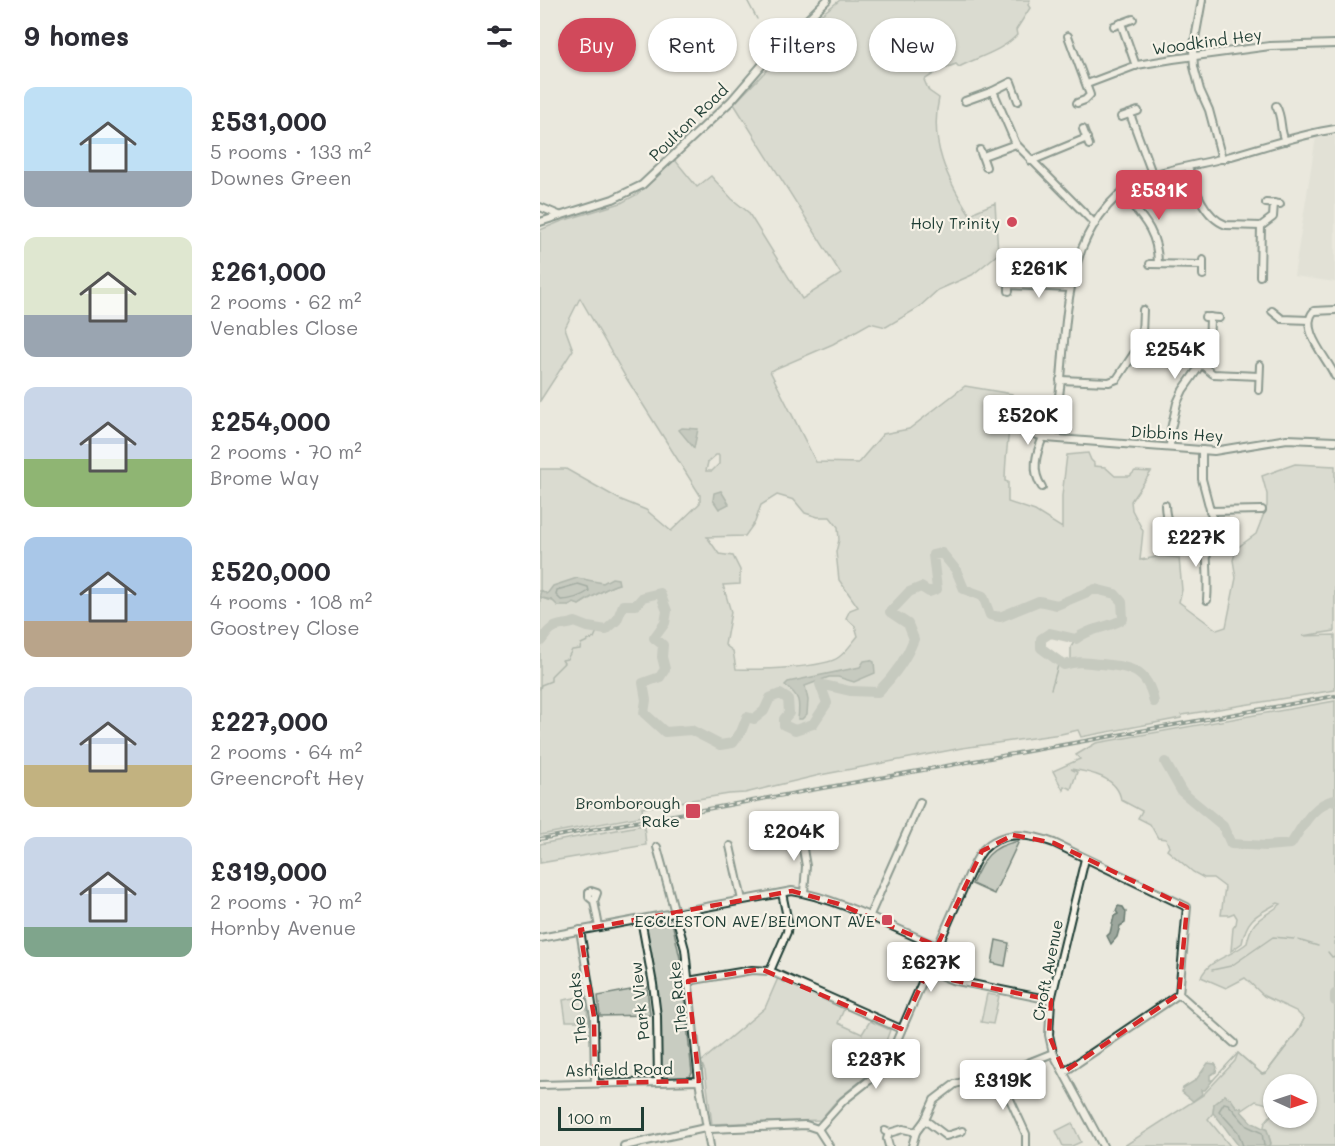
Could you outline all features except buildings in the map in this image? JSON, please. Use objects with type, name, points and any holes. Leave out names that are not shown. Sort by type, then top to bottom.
[{"type":"street","name":"Poulton Road","points":[[540,222],[613,199],[642,185],[731,101],[776,51],[827,0]]},
{"type":"street","points":[[1202,0],[1194,56],[1196,76],[1209,110],[1222,159]]},
{"type":"street","points":[[1114,26],[1133,19]]},
{"type":"street","points":[[1121,23],[1136,66]]},
{"type":"street","points":[[1068,36],[1090,95],[1077,103]]},
{"type":"street","name":"Woodkind Hey","points":[[1087,84],[1136,66],[1194,56],[1270,46],[1335,44]]},
{"type":"street","points":[[965,101],[1011,82],[1018,101]]},
{"type":"street","points":[[993,91],[1016,144],[1095,224]]},
{"type":"street","points":[[1276,106],[1281,116],[1285,141]]},
{"type":"street","points":[[1121,117],[1138,111]]},
{"type":"street","points":[[1130,114],[1153,176]]},
{"type":"street","points":[[1083,129],[1089,146]]},
{"type":"street","points":[[1053,438],[1074,267],[1080,250],[1095,224],[1122,193],[1138,182],[1153,176],[1316,132],[1335,129]]},
{"type":"street","points":[[1031,161],[1086,138]]},
{"type":"street","points":[[986,167],[981,153],[1016,144]]},
{"type":"street","points":[[1188,167],[1200,197],[1215,220],[1226,225],[1261,226],[1273,217],[1273,203]]},
{"type":"street","points":[[1122,193],[1152,231],[1156,241],[1154,264],[1203,262],[1203,275]]},
{"type":"street","points":[[540,207],[560,215]]},
{"type":"street","points":[[1260,276],[1261,226]]},
{"type":"street","points":[[1009,285],[1070,288]]},
{"type":"street","points":[[1060,381],[1109,382],[1117,379],[1135,352],[1142,335],[1143,310]]},
{"type":"street","points":[[1272,311],[1282,319],[1309,320]]},
{"type":"street","points":[[1330,312],[1314,311],[1309,320],[1311,334],[1335,376]]},
{"type":"street","points":[[1170,447],[1171,429],[1177,403],[1209,353],[1208,317],[1219,318]]},
{"type":"street","points":[[1202,365],[1213,374],[1259,376]]},
{"type":"street","points":[[1258,390],[1260,365]]},
{"type":"street","name":"Dibbins Hey","points":[[1010,426],[1044,437],[1202,450],[1227,450],[1287,439],[1335,441]]},
{"type":"street","points":[[1038,485],[1035,463],[1044,437]]},
{"type":"street","points":[[1202,450],[1202,479],[1213,521],[1207,600]]},
{"type":"street","points":[[1253,502],[1254,510]]},
{"type":"street","points":[[1165,505],[1165,513],[1172,529],[1178,533],[1188,536],[1212,536]]},
{"type":"street","points":[[1210,511],[1262,510]]},
{"type":"street","points":[[1165,513],[1174,512]]},
{"type":"street","points":[[1208,588],[1217,589]]},
{"type":"street","points":[[869,917],[912,811],[920,802]]},
{"type":"street","points":[[800,832],[806,866],[804,893]]},
{"type":"street","points":[[818,1129],[843,1101],[872,1078],[890,1056],[969,875],[982,851],[993,842],[1013,835],[1033,835],[1187,907],[1179,994]]},
{"type":"street","points":[[730,846],[742,900]]},
{"type":"street","name":"The Rake","points":[[657,847],[685,949],[699,1081],[705,1128],[710,1146]]},
{"type":"street","name":"Croft Avenue","points":[[1085,859],[1051,1000],[1049,1035],[1053,1053],[1103,1146]]},
{"type":"street","points":[[540,938],[792,891],[839,904],[937,946]]},
{"type":"street","points":[[770,970],[787,932],[788,922],[782,892]]},
{"type":"street","points":[[594,901],[599,927]]},
{"type":"street","name":"Park View","points":[[641,919],[656,1005],[658,1082]]},
{"type":"street","name":"The Oaks","points":[[580,930],[594,1017],[595,1083]]},
{"type":"street","points":[[928,969],[952,980],[1051,1000]]},
{"type":"street","points":[[688,981],[752,970],[770,970],[901,1029]]},
{"type":"street","points":[[1179,994],[1234,1044]]},
{"type":"street","points":[[1064,1072],[1179,994]]},
{"type":"street","points":[[912,1146],[916,1132],[925,1120],[933,1100],[955,1084],[998,1073],[1053,1053]]},
{"type":"street","points":[[998,1073],[1026,1134],[1026,1146]]},
{"type":"street","name":"Ashfield Road","points":[[540,1085],[699,1081]]},
{"type":"street","points":[[925,1120],[946,1136],[962,1131]]},
{"type":"street","points":[[624,1146],[705,1128],[806,1125],[818,1129],[829,1146]]},
{"type":"street","points":[[889,1146],[886,1139],[887,1132],[903,1129],[916,1132]]},
{"type":"street","points":[[936,1141],[942,1134]]},
{"type":"highlighted area","points":[[1013,835],[1054,843],[1187,907],[1179,994],[1064,1072],[1049,1035],[1051,1000],[952,980],[928,970],[901,1029],[761,969],[688,981],[699,1081],[595,1083],[594,1017],[580,930],[792,891],[839,904],[937,946],[982,851]]},
{"type":"shaded area","points":[[840,0],[1030,0],[1028,5],[1030,8],[1016,30],[1017,35],[1011,41],[959,67],[956,64],[956,18],[869,18],[869,72],[936,72],[924,80],[929,91],[939,98],[936,130],[942,160],[954,189],[971,216],[976,211],[995,203],[998,254],[972,275],[938,290],[918,308],[886,327],[870,323],[833,344],[770,371],[816,462],[858,463],[883,434],[909,429],[965,386],[1012,394],[1005,470],[1005,481],[1008,482],[1008,502],[1035,511],[1062,528],[1062,496],[1067,455],[1088,453],[1094,466],[1105,467],[1115,476],[1130,476],[1135,471],[1151,472],[1131,501],[1132,510],[1143,531],[1140,560],[1162,556],[1179,558],[1182,590],[1179,602],[1217,630],[1226,627],[1236,578],[1233,560],[1237,548],[1256,534],[1267,506],[1267,494],[1262,476],[1295,464],[1335,466],[1335,631],[1302,636],[1335,635],[1335,690],[1182,715],[1181,718],[1081,737],[1078,730],[962,748],[820,775],[745,793],[642,808],[643,816],[540,835],[540,595],[542,598],[569,606],[574,603],[579,605],[619,584],[592,582],[584,579],[547,594],[541,590],[540,592],[540,469],[566,469],[619,499],[646,510],[671,531],[700,503],[700,495],[625,376],[580,298],[565,328],[573,350],[540,401],[540,230],[621,203],[636,195],[675,160],[697,187],[711,176],[732,199],[748,212],[802,299],[841,274],[734,104],[765,72],[857,72],[857,18],[817,18]],"holes":[[[719,455],[719,464],[712,471],[706,471],[708,462]],[[777,495],[794,500],[805,513],[818,517],[830,517],[838,527],[839,540],[836,552],[839,580],[858,607],[850,610],[846,618],[855,626],[858,636],[842,655],[832,661],[790,668],[736,669],[733,651],[725,645],[731,612],[723,585],[740,584],[740,570],[733,556],[719,554],[707,537],[745,536],[755,522],[761,505]],[[1050,633],[1076,639],[1071,647],[1071,663],[1064,665],[1041,648],[1041,640]]]},
{"type":"shaded area","points":[[1335,136],[1335,282],[1294,276],[1316,137]]},
{"type":"shaded area","points":[[1335,701],[1335,1146],[1269,1146],[1271,1143],[1265,1128],[1317,1128],[1317,1074],[1263,1074],[1263,1103],[1256,1101],[1241,1111],[1225,1095],[1214,1104],[1213,1113],[1208,1119],[1230,1146],[1124,1146],[1203,1095],[1235,1061],[1238,1053],[1262,1074],[1266,1073],[1298,1031],[1304,1019],[1296,1011],[1264,996],[1245,978],[1226,988],[1201,977],[1215,962],[1247,943],[1255,923],[1281,904],[1278,903],[1254,918],[1247,927],[1242,943],[1231,951],[1233,928],[1237,918],[1234,913],[1221,915],[1225,887],[1213,878],[1204,878],[1193,872],[1167,850],[1169,847],[1166,839],[1158,838],[1150,824],[1138,818],[1142,811],[1121,800],[1119,792],[1109,781],[1094,774],[1071,769],[1077,772],[1071,789],[1064,786],[1063,790],[1053,771],[1080,759],[1076,755],[1096,743]]},
{"type":"shaded area","points":[[644,825],[646,845],[540,863],[540,844]]},
{"type":"shaded area","points":[[1019,841],[994,894],[972,884],[980,867],[994,850]]},
{"type":"shaded area","points":[[666,920],[672,922],[680,958],[692,1073],[688,1078],[665,1078],[661,1075],[659,1012],[646,927],[647,923]]},
{"type":"shaded area","points":[[996,940],[1009,943],[1005,966],[992,963]]},
{"type":"shaded area","points":[[778,978],[844,1009],[838,1023],[862,1034],[870,1021],[890,1030],[879,1061],[868,1075],[837,1100],[820,1120],[712,1124],[705,1071],[701,1062],[765,1008]]},
{"type":"shaded area","points":[[647,987],[650,1015],[600,1016],[598,996]]},
{"type":"shaded area","points":[[987,994],[999,996],[993,1024],[981,1022]]},
{"type":"shaded area","points":[[586,996],[588,1021],[566,1021],[563,1000]]},
{"type":"shaded area","points":[[1072,1123],[1081,1142],[1072,1146],[1063,1146],[1056,1131]]},
{"type":"water","points":[[682,428],[698,429],[694,448],[679,430]]},
{"type":"water","points":[[721,491],[729,504],[719,509],[713,500],[714,493]]},
{"type":"water","points":[[577,578],[603,583],[612,578],[618,579],[619,584],[579,605],[574,603],[569,606],[558,606],[552,600],[542,598],[540,595],[541,590],[547,594],[553,586]]},
{"type":"water","points":[[864,661],[874,662],[875,673],[854,682],[829,677],[805,686],[808,700],[807,714],[802,719],[798,719],[798,700],[785,685],[788,682],[860,667]]},
{"type":"water","points":[[1118,906],[1123,907],[1126,912],[1125,923],[1120,926],[1117,937],[1111,944],[1107,936],[1110,933],[1114,916],[1118,914],[1116,911]]},
{"type":"water","points":[[1208,1063],[1215,1064],[1217,1067],[1216,1072],[1210,1075],[1210,1080],[1213,1080],[1193,1101],[1182,1092],[1183,1088],[1196,1080]]},
{"type":"water","points":[[1225,1095],[1231,1099],[1237,1108],[1242,1108],[1241,1111],[1251,1122],[1267,1130],[1271,1144],[1269,1146],[1239,1146],[1213,1113],[1214,1104]]},
{"type":"waterway","points":[[747,0],[756,18]]},
{"type":"waterway","points":[[540,642],[553,628],[575,622],[606,630],[617,620],[623,605],[636,605],[643,597],[660,593],[667,611],[665,623],[654,638],[663,645],[662,657],[665,669],[660,677],[643,683],[646,700],[644,713],[665,732],[691,730],[720,745],[733,743],[741,732],[747,717],[754,719],[764,711],[770,698],[780,694],[788,699],[789,713],[784,719],[784,725],[795,730],[813,724],[827,703],[820,684],[850,691],[878,692],[889,680],[903,661],[914,639],[908,624],[890,612],[909,592],[921,587],[929,592],[937,589],[933,555],[942,553],[956,570],[964,589],[983,596],[990,615],[1000,617],[1039,601],[1057,605],[1095,589],[1115,594],[1122,602],[1123,619],[1087,632],[1076,639],[1050,633],[1041,639],[1041,648],[1064,665],[1079,662],[1102,664],[1137,672],[1147,683],[1154,702]]},
{"type":"waterway","points":[[540,689],[541,685],[551,681],[551,676],[564,663],[562,660],[567,659],[572,650],[580,649],[581,644],[594,638],[598,629]]},
{"type":"waterway","points":[[1051,689],[1059,662]]},
{"type":"waterway","points":[[1165,762],[1182,792],[1223,826],[1231,844],[1266,846],[1291,844],[1304,823],[1315,811],[1335,800]]},
{"type":"waterway","points":[[1212,970],[1231,966],[1273,937],[1294,939]]},
{"type":"waterway","points":[[1298,940],[1318,946]]},
{"type":"waterway","points":[[1328,952],[1332,957],[1335,956]]},
{"type":"waterway","points":[[1335,994],[1335,1001]]},
{"type":"waterway","points":[[1213,1080],[1238,1053],[1262,1074],[1266,1073],[1298,1031],[1304,1019]]},
{"type":"railway","points":[[540,839],[1335,696]]},
{"type":"place","name":"Holy Trinity","points":[[1012,222]]},
{"type":"place","name":"Bromborough Rake","points":[[693,811]]},
{"type":"place","name":"ECCLESTON AVE/BELMONT AVE","points":[[887,920]]}]
